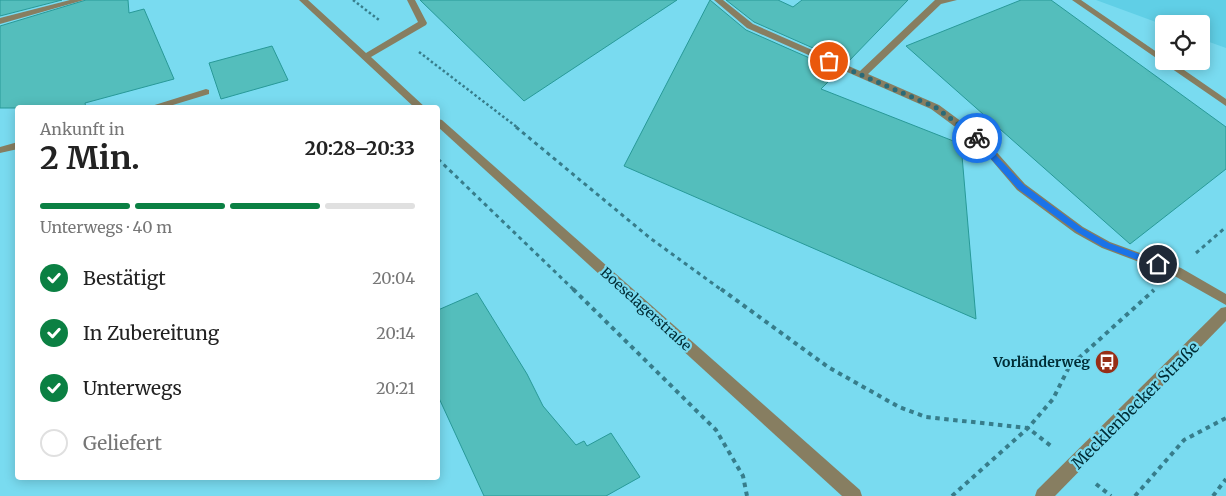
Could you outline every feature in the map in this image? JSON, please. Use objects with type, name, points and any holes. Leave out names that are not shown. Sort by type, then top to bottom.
[{"type":"street","points":[[0,21],[80,0]]},
{"type":"street","points":[[303,0],[418,105]]},
{"type":"street","points":[[365,57],[401,38],[423,23],[411,0]]},
{"type":"street","points":[[718,0],[750,26],[935,107],[981,141],[1021,187],[1080,230],[1106,245],[1176,271],[1226,300]]},
{"type":"street","points":[[861,75],[938,2],[953,0]]},
{"type":"street","points":[[1076,0],[1155,55]]},
{"type":"street","points":[[1177,70],[1226,103]]},
{"type":"street","points":[[160,105],[206,92]]},
{"type":"street","name":"Boeselagerstraße","points":[[440,124],[854,496]]},
{"type":"street","points":[[0,150],[15,146]]},
{"type":"street","name":"Mecklenbecker Straße","points":[[1043,496],[1075,466],[1226,312]]},
{"type":"path","points":[[353,0],[476,94],[650,238],[828,367],[899,407],[926,417],[1028,428],[1111,496]]},
{"type":"path","points":[[440,161],[628,342],[716,430],[743,476],[747,496]]},
{"type":"path","points":[[952,496],[1028,428],[1053,399],[1068,367],[1226,227]]},
{"type":"path","points":[[1135,496],[1184,440],[1226,418]]},
{"type":"path","points":[[1213,496],[1226,479]]},
{"type":"shaded area","points":[[1096,0],[1226,0],[1226,48],[1210,42],[1210,15],[1155,15],[1155,22]]},
{"type":"building","points":[[0,0],[62,0],[0,16]]},
{"type":"building","points":[[86,0],[128,0],[129,13],[144,9],[174,79],[85,103],[85,105],[15,105],[15,108],[0,108],[0,26]]},
{"type":"building","points":[[420,0],[677,0],[524,101]]},
{"type":"building","points":[[710,0],[746,30],[839,71],[821,89],[961,144],[976,319],[624,166]]},
{"type":"building","points":[[726,0],[778,0],[793,7],[802,0],[908,0],[847,63],[754,22]]},
{"type":"building","points":[[1021,0],[1051,0],[1226,127],[1226,169],[1130,244],[906,46]]},
{"type":"building","points":[[272,46],[288,80],[221,99],[209,63]]},
{"type":"building","points":[[477,293],[527,374],[543,406],[576,445],[584,441],[587,446],[611,433],[640,477],[606,496],[484,496],[440,400],[440,309]]},
{"type":"way so far","points":[[829,61],[935,107],[977,138]]},
{"type":"place","name":"Vorländerweg","points":[[1107,362]]},
{"type":"route","points":[[977,138],[1021,187],[1080,230],[1106,245],[1158,264]]}]
